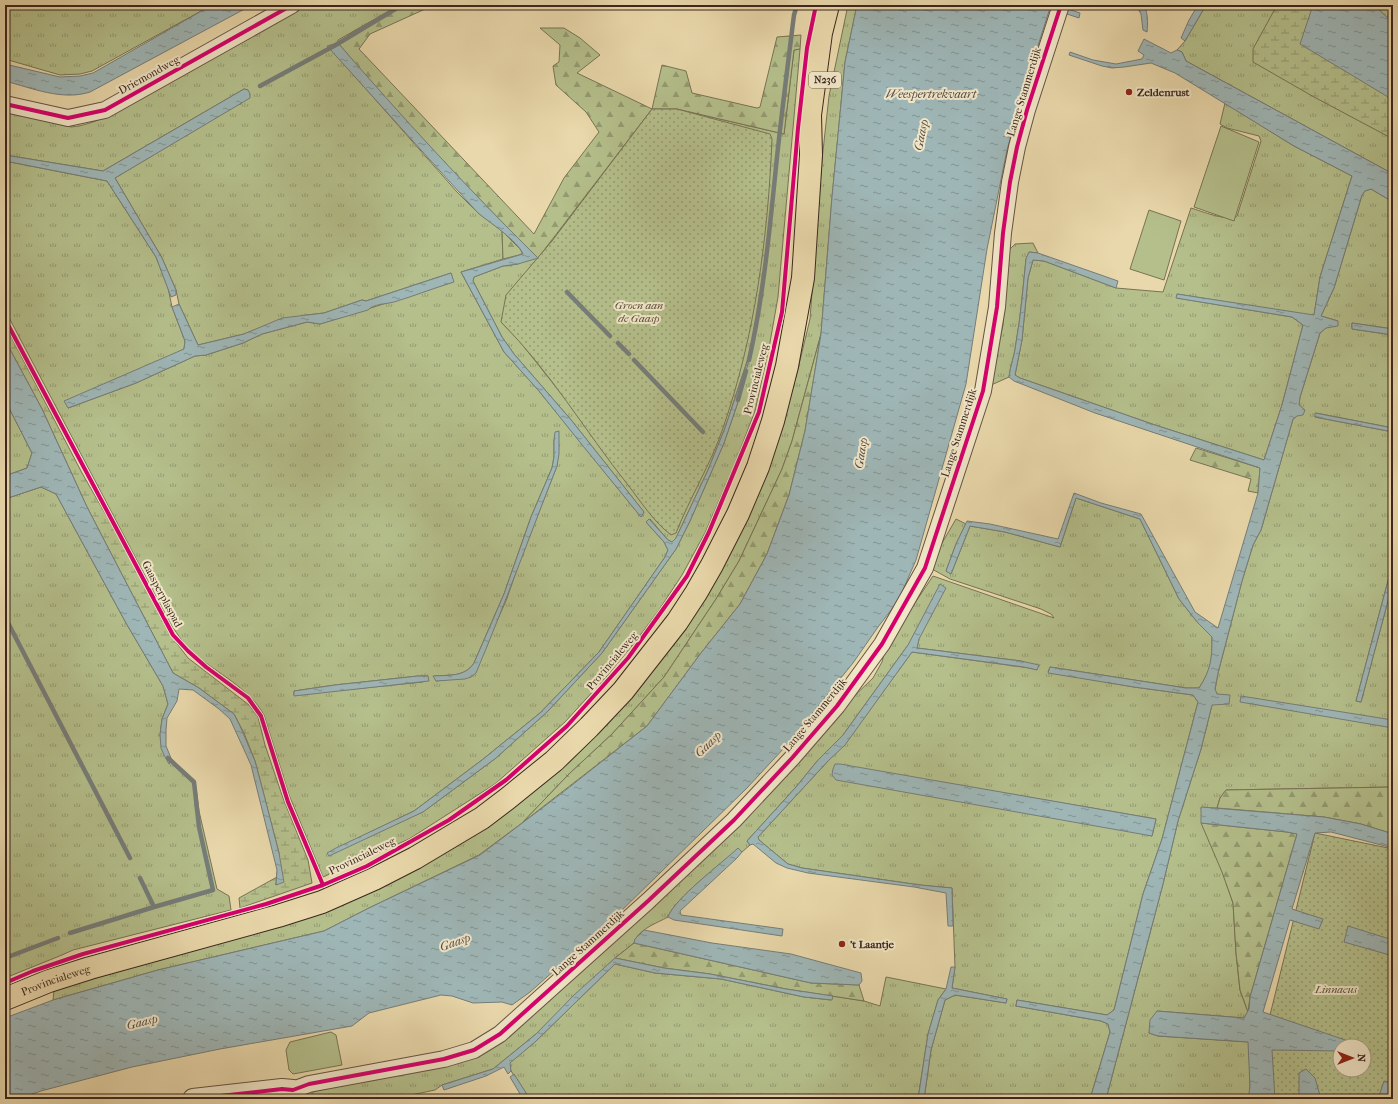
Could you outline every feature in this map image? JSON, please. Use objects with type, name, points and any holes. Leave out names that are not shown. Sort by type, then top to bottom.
[{"type":"main road","name":"Provincialeweg","points":[[5,999],[49,981],[90,968],[278,916],[322,902],[374,879],[415,858],[482,818],[554,762],[623,691],[676,622],[696,593],[738,514],[758,467],[773,421],[788,366],[803,278],[811,155],[810,115],[822,33],[828,5]]},
{"type":"main road","name":"Provincialeweg","points":[[811,155],[840,5]]},
{"type":"street","name":"Driemondweg","points":[[5,104],[68,118],[105,110],[292,5]]},
{"type":"street","name":"Lange Stammerdijk","points":[[194,1099],[282,1089],[295,1095],[309,1084],[444,1059],[474,1050],[500,1034],[648,901],[734,820],[792,758],[837,706],[882,644],[926,564],[982,391],[997,307],[1003,232],[1010,182],[1017,147],[1027,110],[1059,11]]},
{"type":"green space","points":[[5,5],[212,5],[92,71],[80,74],[60,75],[5,59]]},
{"type":"green space","points":[[305,5],[400,5],[338,40],[338,43],[328,46],[457,192],[478,213],[502,231],[503,259],[461,272],[504,352],[539,391],[641,517],[644,512],[572,421],[514,354],[502,337],[473,281],[474,277],[503,266],[518,264],[552,241],[652,109],[677,109],[784,134],[794,50],[800,49],[778,297],[769,348],[755,411],[734,466],[705,533],[682,575],[636,641],[607,676],[565,722],[495,784],[409,839],[323,877],[289,795],[264,715],[258,705],[241,689],[191,651],[171,625],[5,310],[5,161],[107,181],[156,257],[168,288],[172,307],[185,341],[184,349],[68,408],[136,383],[195,356],[206,355],[243,343],[262,334],[307,322],[320,324],[453,282],[451,273],[324,313],[307,315],[262,327],[244,334],[198,345],[179,304],[176,290],[162,258],[115,178],[236,105],[241,104],[248,90],[244,89],[103,171],[5,155],[5,110],[71,127],[88,124],[105,117]],"holes":[[[501,322],[578,386],[567,401],[517,338]],[[750,352],[737,405],[724,443],[690,521],[676,549],[602,653],[547,712],[496,758],[423,812],[338,848],[414,811],[482,760],[540,713],[599,652],[665,557],[668,550],[664,542],[646,522],[650,519],[668,540],[672,542],[676,538],[708,470],[725,428]],[[558,431],[557,466],[519,563],[506,601],[471,677],[436,681],[434,676],[461,673],[470,668],[474,663],[504,594],[531,517],[552,468],[554,457],[554,440]],[[418,676],[428,676],[423,682],[294,695],[294,691]]]},
{"type":"green space","points":[[400,5],[434,5],[370,34],[359,49],[534,234],[564,178],[599,132],[586,112],[556,85],[553,66],[559,62],[560,45],[540,28],[564,28],[580,38],[600,55],[577,73],[652,109],[538,258],[435,153],[338,43],[354,31]]},
{"type":"green space","points":[[848,5],[857,5],[845,62],[821,334],[792,441],[782,469],[739,561],[716,599],[664,677],[612,734],[569,774],[522,823],[479,855],[324,931],[158,970],[53,1000],[54,990],[162,959],[379,888],[652,669],[796,377],[810,319],[822,160],[829,96]]},
{"type":"green space","points":[[1206,5],[1313,5],[1393,100],[1393,174],[1186,61],[1182,52],[1177,50],[1185,41]]},
{"type":"green space","points":[[1277,5],[1322,5],[1393,96],[1393,139],[1314,97],[1253,62],[1253,49]]},
{"type":"green space","points":[[1374,5],[1393,5],[1393,23]]},
{"type":"green space","points":[[801,35],[800,49],[794,50],[784,134],[677,109],[652,109],[662,65],[686,71],[692,93],[757,108],[760,107],[777,37]]},
{"type":"green space","points":[[1225,103],[1294,146],[1352,176],[1320,277],[1314,316],[1177,294],[1177,298],[1292,317],[1303,325],[1282,405],[1264,460],[1155,425],[1015,375],[1022,340],[1028,278],[1033,260],[1044,261],[1116,288],[1163,292],[1191,208],[1221,217],[1233,218],[1237,216],[1261,141],[1259,136],[1227,128],[1220,124]]},
{"type":"green space","name":"Groen aan de Gaasp","points":[[652,109],[677,109],[770,134],[772,139],[763,249],[752,322],[744,358],[723,428],[707,468],[676,533],[671,535],[648,512],[551,381],[519,341],[501,322],[506,295],[552,241]]},
{"type":"green space","points":[[1221,126],[1259,142],[1234,221],[1194,207]]},
{"type":"green space","points":[[1371,189],[1393,202],[1393,329],[1352,323],[1352,329],[1393,335],[1393,428],[1316,413],[1315,417],[1393,432],[1393,562],[1356,701],[1361,702],[1393,582],[1393,787],[1226,790],[1220,798],[1217,808],[1201,808],[1233,903],[1240,990],[1248,1012],[1244,1018],[1157,1011],[1149,1033],[1158,1036],[1249,1042],[1249,1098],[1106,1099],[1163,884],[1178,821],[1201,749],[1212,705],[1217,694],[1215,690],[1218,673],[1242,581],[1253,545],[1261,530],[1293,419],[1297,416],[1300,397],[1320,333],[1338,321],[1321,316],[1334,288],[1362,195],[1365,191]]},
{"type":"green space","points":[[1149,210],[1181,221],[1164,280],[1130,269]]},
{"type":"green space","points":[[502,231],[520,249],[523,254],[503,259]]},
{"type":"green space","points":[[1033,243],[1038,253],[1029,252],[1026,259],[1021,312],[1015,352],[1009,377],[989,386],[1003,325],[1009,250],[1015,244]]},
{"type":"green space","points":[[5,325],[82,473],[117,534],[169,633],[188,658],[249,705],[258,717],[265,745],[283,798],[308,860],[312,883],[240,908],[239,898],[277,877],[279,853],[255,761],[244,733],[234,714],[199,688],[173,673],[87,507],[42,409],[5,340]]},
{"type":"green space","points":[[821,334],[805,431],[789,495],[767,554],[740,604],[701,653],[647,726],[522,823],[569,774],[612,734],[664,677],[716,599],[739,561],[782,469],[792,441]]},
{"type":"green space","points":[[5,400],[32,453],[27,468],[5,476]]},
{"type":"green space","points":[[1196,448],[1260,468],[1258,493],[1248,491],[1251,479],[1190,460]]},
{"type":"green space","points":[[41,487],[56,494],[126,623],[163,686],[168,704],[162,719],[160,735],[170,763],[171,758],[196,787],[199,811],[217,889],[229,896],[231,910],[73,950],[5,978],[5,499]]},
{"type":"green space","points":[[1076,498],[1140,519],[1179,599],[1198,623],[1212,637],[1212,652],[1209,669],[1199,688],[1186,688],[1050,667],[1048,672],[1134,687],[1193,695],[1198,702],[1162,839],[1143,894],[1114,1010],[1107,1015],[1017,1000],[1016,1006],[1101,1021],[1108,1024],[1110,1032],[1090,1099],[924,1099],[931,1050],[945,1000],[955,995],[1006,1003],[1007,999],[952,988],[955,967],[952,888],[920,885],[802,868],[788,864],[759,840],[758,837],[844,745],[912,652],[1037,669],[1021,661],[917,648],[919,639],[908,645],[843,735],[818,760],[796,787],[747,841],[750,845],[742,852],[738,849],[699,882],[679,901],[672,909],[668,917],[653,924],[639,934],[634,943],[615,958],[536,1034],[493,1069],[442,1085],[435,1090],[392,1099],[310,1099],[310,1095],[319,1088],[476,1051],[873,678],[882,662],[886,646],[933,576],[1054,618],[1051,614],[1041,609],[950,579],[932,569],[931,562],[956,519],[966,524],[956,544],[946,571],[951,574],[970,526],[1005,532],[1060,547]],"holes":[[[957,785],[1156,819],[1152,836]]]},
{"type":"green space","points":[[1393,787],[1393,834],[1361,824],[1324,817],[1217,808],[1220,798],[1226,790]]},
{"type":"green space","points":[[1201,823],[1297,834],[1250,997],[1248,1012],[1240,990],[1233,903],[1222,872]]},
{"type":"green space","name":"Linnaeus","points":[[1315,833],[1393,849],[1393,1099],[1273,1099],[1270,1015]]},
{"type":"green space","points":[[634,943],[811,983],[859,985],[864,1001],[786,989],[710,974],[664,968],[615,958]]},
{"type":"green space","points":[[615,964],[655,973],[721,979],[804,997],[831,1000],[833,996],[864,1001],[880,1006],[886,977],[946,989],[938,1000],[928,1034],[918,1099],[530,1099],[511,1071],[509,1063],[535,1042]]},
{"type":"green space","points":[[331,1032],[336,1035],[342,1065],[293,1074],[289,1070],[286,1050],[290,1042]]},
{"type":"water","points":[[212,5],[252,5],[90,92],[69,95],[58,94],[36,90],[5,81],[5,64],[60,77],[80,76],[93,73]]},
{"type":"water","name":"Weespertrekvaart","points":[[857,5],[1056,5],[1080,13],[1079,18],[1055,10],[1049,11],[1007,150],[987,249],[966,384],[916,560],[898,601],[853,663],[784,748],[747,788],[617,915],[611,923],[608,923],[530,992],[512,1005],[502,1002],[473,1003],[452,996],[441,995],[369,1013],[352,1026],[220,1049],[132,1067],[41,1091],[17,1099],[5,1099],[5,1018],[53,1000],[158,970],[324,931],[480,855],[647,726],[701,653],[740,604],[767,554],[789,495],[805,431],[821,334],[845,62]]},
{"type":"water","points":[[1136,5],[1144,5],[1148,25],[1147,32],[1143,30],[1141,14]]},
{"type":"water","points":[[1198,5],[1206,5],[1185,41],[1181,38]]},
{"type":"water","points":[[1313,5],[1374,5],[1393,23],[1393,100],[1300,44]]},
{"type":"water","points":[[1144,39],[1171,53],[1177,50],[1182,52],[1186,61],[1393,174],[1393,202],[1371,189],[1365,191],[1362,195],[1334,288],[1321,316],[1338,321],[1338,326],[1326,328],[1320,333],[1300,397],[1299,405],[1305,410],[1303,415],[1297,416],[1293,419],[1261,530],[1253,545],[1242,581],[1215,689],[1217,694],[1230,695],[1229,704],[1212,705],[1201,749],[1178,821],[1163,884],[1106,1099],[1090,1099],[1110,1032],[1108,1024],[1101,1021],[1016,1006],[1017,1000],[1107,1015],[1114,1010],[1143,894],[1162,839],[1198,702],[1193,695],[1048,673],[1050,667],[1186,688],[1199,688],[1210,664],[1212,637],[1198,623],[1179,599],[1140,519],[1076,498],[1060,547],[1005,532],[970,526],[951,574],[946,571],[956,544],[967,521],[990,524],[1058,539],[1074,493],[1101,503],[1141,514],[1195,612],[1218,628],[1258,493],[1260,468],[1095,413],[1014,381],[1009,377],[1018,332],[1026,259],[1029,252],[1038,253],[1118,281],[1116,288],[1044,261],[1033,260],[1028,278],[1022,340],[1015,375],[1155,425],[1264,460],[1282,405],[1303,325],[1292,317],[1176,298],[1177,294],[1314,315],[1320,277],[1352,176],[1294,146],[1175,73],[1151,63],[1112,68],[1069,55],[1070,52],[1093,60],[1116,64],[1142,59],[1144,55],[1138,51]]},
{"type":"water","points":[[338,43],[386,98],[486,206],[538,258],[518,264],[503,266],[474,277],[473,281],[502,337],[514,354],[572,421],[644,512],[641,517],[539,391],[504,352],[461,272],[523,254],[520,249],[496,226],[478,213],[327,46]]},
{"type":"water","points":[[244,89],[248,90],[250,98],[115,178],[162,258],[176,290],[176,295],[171,297],[156,257],[107,181],[5,161],[5,155],[103,171]]},
{"type":"water","points":[[451,273],[454,282],[394,302],[376,305],[368,310],[320,324],[307,322],[262,334],[243,343],[206,355],[195,356],[136,383],[68,408],[64,401],[184,349],[185,341],[172,307],[179,304],[198,345],[244,334],[282,318],[324,313]]},
{"type":"water","points":[[1352,323],[1393,329],[1393,335],[1352,329]]},
{"type":"water","points":[[5,340],[42,409],[87,507],[173,673],[199,688],[234,714],[255,761],[279,853],[284,882],[276,885],[277,870],[251,765],[230,719],[193,690],[179,689],[177,701],[167,718],[166,746],[171,758],[169,764],[161,748],[160,735],[162,719],[168,704],[163,686],[126,623],[56,494],[41,487],[5,499],[5,476],[27,468],[32,453],[5,400]]},
{"type":"water","points":[[753,345],[737,405],[724,443],[690,521],[676,549],[602,653],[547,712],[496,758],[423,812],[329,856],[327,853],[336,848],[414,811],[482,760],[540,713],[599,652],[665,557],[668,550],[664,542],[646,522],[649,519],[668,540],[672,542],[676,538],[708,470],[725,428]]},
{"type":"water","points":[[1315,413],[1393,428],[1393,432],[1315,417]]},
{"type":"water","points":[[559,431],[559,454],[557,466],[476,673],[465,679],[436,681],[433,676],[461,673],[470,668],[474,663],[504,594],[531,517],[552,468],[555,432]]},
{"type":"water","points":[[1393,562],[1393,582],[1361,702],[1356,701]]},
{"type":"water","points":[[940,584],[946,588],[919,639],[917,648],[1021,661],[1039,665],[1037,670],[912,652],[845,745],[828,761],[758,837],[759,840],[788,864],[802,868],[920,885],[952,888],[953,926],[948,926],[946,893],[914,887],[808,873],[787,868],[776,863],[753,844],[750,845],[747,841],[796,787],[818,760],[843,735],[908,645]]},
{"type":"water","points":[[428,676],[429,681],[294,696],[294,691]]},
{"type":"water","points":[[1241,696],[1393,720],[1393,728],[1240,702]]},
{"type":"water","points":[[835,764],[1156,819],[1152,836],[836,780],[832,775]]},
{"type":"water","points":[[1201,807],[1324,817],[1361,824],[1393,834],[1393,848],[1331,832],[1315,833],[1292,909],[1323,919],[1319,929],[1290,920],[1263,1012],[1339,1038],[1332,1038],[1332,1051],[1272,1050],[1275,1099],[1248,1099],[1250,1087],[1248,1042],[1158,1036],[1149,1033],[1150,1020],[1157,1011],[1244,1018],[1249,1009],[1250,997],[1297,834],[1201,823]]},
{"type":"water","points":[[738,848],[742,852],[737,858],[680,911],[681,915],[783,929],[782,936],[674,920],[668,917],[672,909],[699,881]]},
{"type":"water","points":[[1348,926],[1393,940],[1393,956],[1344,942]]},
{"type":"water","points":[[644,930],[712,943],[791,954],[861,973],[862,981],[859,985],[811,983],[634,943],[635,939]]},
{"type":"water","points":[[615,958],[664,968],[710,974],[786,989],[833,996],[832,1000],[804,997],[721,979],[655,973],[615,964],[535,1042],[510,1063],[511,1071],[508,1074],[504,1067],[486,1076],[444,1090],[442,1085],[493,1069],[536,1034],[574,995]]},
{"type":"water","points":[[951,967],[955,967],[952,988],[1007,999],[1006,1003],[955,995],[945,1000],[931,1050],[924,1099],[918,1099],[928,1034],[938,1000],[946,989]]},
{"type":"water","points":[[1306,1069],[1315,1078],[1321,1099],[1299,1099],[1299,1073]]},
{"type":"water","points":[[514,1074],[530,1099],[523,1099],[510,1077]]},
{"type":"water","points":[[1384,1081],[1389,1082],[1390,1090],[1387,1099],[1378,1099]]},
{"type":"waterway","points":[[260,86],[334,46],[402,5]]},
{"type":"waterway","points":[[749,360],[763,285],[787,69],[794,15],[797,5]]},
{"type":"waterway","points":[[567,292],[610,336]]},
{"type":"waterway","points":[[618,343],[629,354]]},
{"type":"waterway","points":[[634,360],[703,432]]},
{"type":"waterway","points":[[738,400],[746,371]]},
{"type":"waterway","points":[[5,617],[130,858]]},
{"type":"waterway","points":[[140,878],[154,907],[213,890],[199,827],[194,782],[168,758]]},
{"type":"waterway","points":[[70,933],[154,907]]},
{"type":"waterway","points":[[5,958],[58,938]]},
{"type":"cycle path","points":[[5,104],[68,118],[105,110],[292,5]]},
{"type":"cycle path","points":[[5,983],[33,971],[83,954],[266,904],[323,885],[367,866],[449,820],[506,780],[567,726],[628,658],[687,576],[709,532],[759,412],[782,312],[798,128],[807,48],[816,5]]},
{"type":"cycle path","points":[[193,1099],[282,1089],[293,1090],[309,1084],[444,1059],[474,1050],[500,1034],[648,901],[734,820],[792,758],[837,706],[882,644],[925,568],[983,391],[997,307],[1003,233],[1010,182],[1017,147],[1027,110],[1061,5]]},
{"type":"cycle path","name":"Gaasperplaspad","points":[[5,319],[173,635],[206,667],[248,698],[261,716],[288,802],[323,885]]},
{"type":"place","name":"Zeldenrust","points":[[1129,92]]},
{"type":"place","name":"'t Laantje","points":[[842,944]]},
{"type":"water label","name":"Gaasp","points":[[921,135]]},
{"type":"water label","name":"Gaasp","points":[[861,453]]},
{"type":"water label","name":"Gaasp","points":[[708,744]]},
{"type":"water label","name":"Gaasp","points":[[455,942]]},
{"type":"water label","name":"Gaasp","points":[[142,1022]]}]
